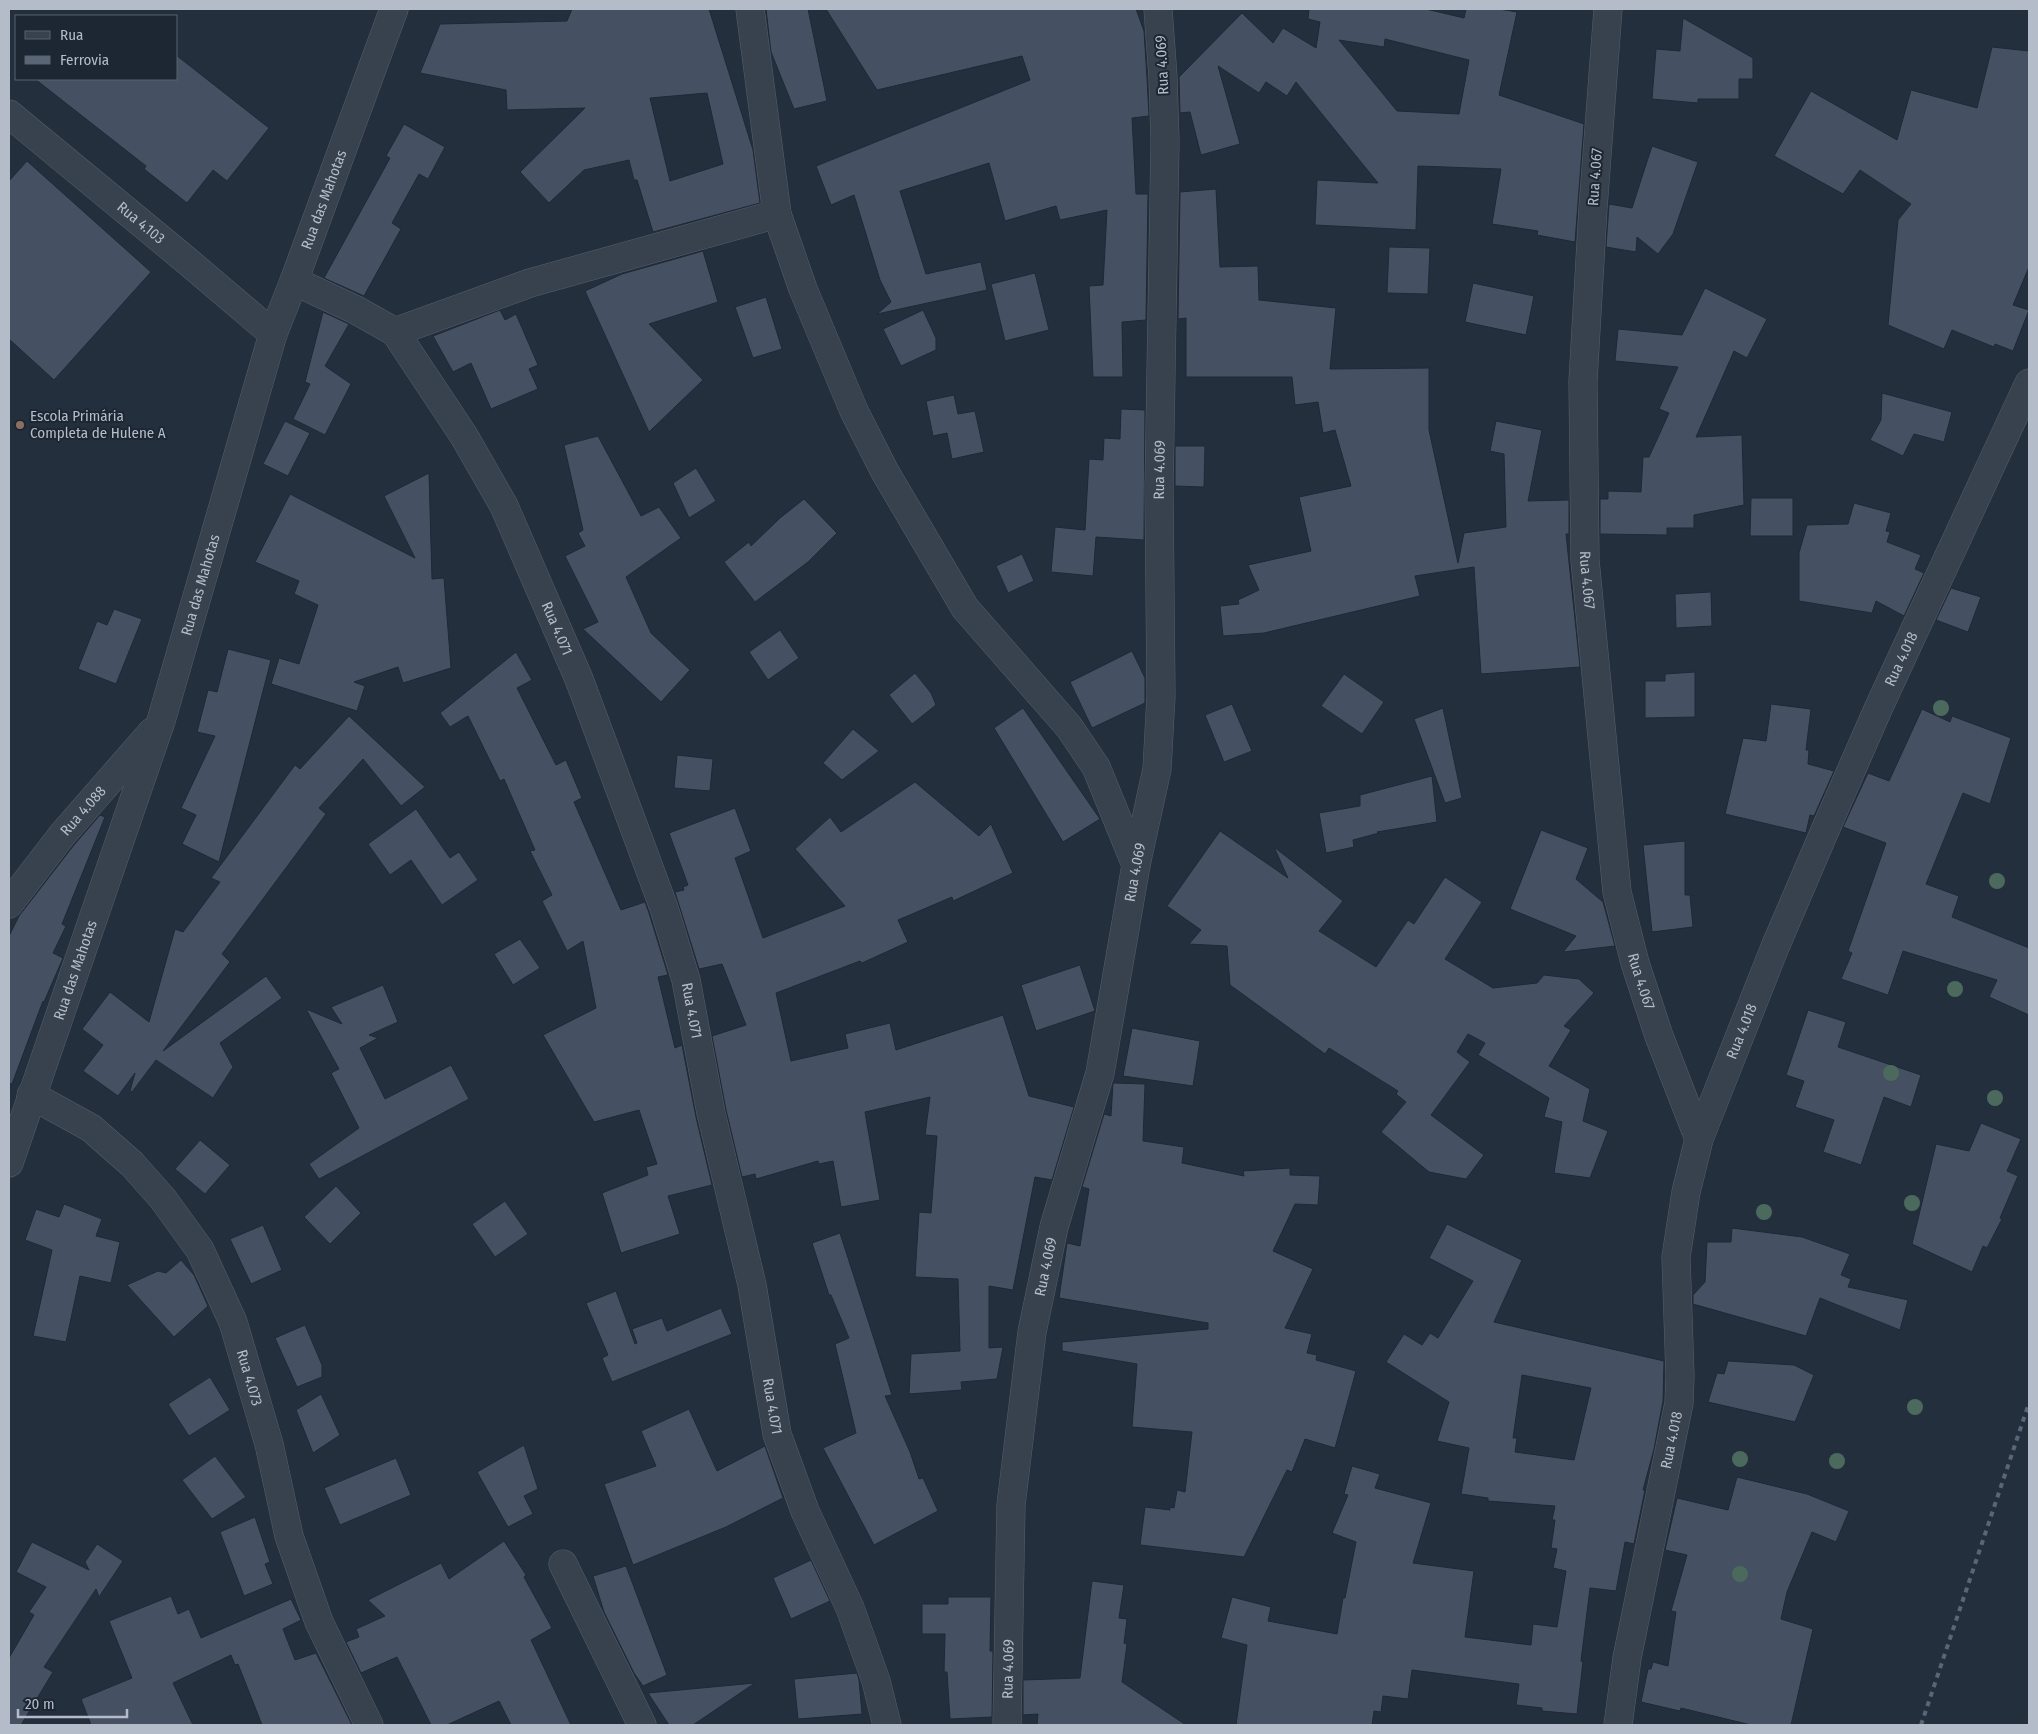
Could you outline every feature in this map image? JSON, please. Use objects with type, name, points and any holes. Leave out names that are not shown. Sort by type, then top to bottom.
[{"type":"street","name":"Rua das Mahotas","points":[[9,1163],[31,1094],[161,721],[273,334],[394,9]]},
{"type":"street","points":[[750,9],[777,214],[810,306],[854,410],[885,472],[965,608],[1069,727],[1096,767],[1136,865]]},
{"type":"street","name":"Rua 4.069","points":[[1006,1725],[1011,1504],[1032,1332],[1054,1227],[1100,1073],[1136,865],[1157,769],[1160,696],[1159,488],[1164,142],[1163,77],[1158,9]]},
{"type":"street","name":"Rua 4.067","points":[[1608,9],[1593,208],[1583,381],[1585,560],[1617,892],[1634,963],[1656,1027],[1699,1139]]},
{"type":"street","name":"Rua 4.103","points":[[9,114],[273,334]]},
{"type":"street","points":[[294,281],[356,310],[395,332],[530,283],[777,214]]},
{"type":"street","name":"Rua 4.071","points":[[395,332],[464,436],[504,506],[579,679],[664,908],[686,980],[711,1113],[752,1285],[777,1434],[805,1512],[850,1608],[876,1680],[887,1725]]},
{"type":"street","name":"Rua 4.018","points":[[1618,1725],[1627,1658],[1678,1403],[1680,1376],[1676,1257],[1686,1192],[1699,1139],[1775,947],[1826,828],[1878,709],[2029,383]]},
{"type":"street","name":"Rua 4.088","points":[[9,904],[62,835],[161,721]]},
{"type":"street","name":"Rua 4.073","points":[[31,1094],[91,1128],[132,1164],[163,1199],[200,1250],[233,1322],[268,1444],[290,1536],[320,1622],[370,1725]]},
{"type":"street","points":[[563,1564],[642,1725]]},
{"type":"building","points":[[572,9],[709,9],[753,150],[760,203],[653,232],[637,180],[634,180],[629,160],[584,170],[549,203],[520,172],[585,108],[507,110],[506,90],[420,73],[440,24],[567,21]],"holes":[[[707,93],[723,164],[670,181],[650,98]]]},
{"type":"building","points":[[766,9],[808,9],[827,101],[794,109],[771,52]]},
{"type":"building","points":[[826,9],[1136,9],[1144,31],[1149,116],[1132,118],[1136,194],[1148,194],[1146,320],[1122,322],[1123,377],[1093,377],[1089,286],[1103,285],[1107,210],[1060,220],[1056,206],[1005,221],[989,163],[900,191],[926,274],[981,262],[987,290],[877,314],[891,302],[880,280],[854,195],[831,205],[816,166],[1030,80],[1022,56],[877,90]]},
{"type":"building","points":[[1309,9],[1426,9],[1464,18],[1466,9],[1499,9],[1517,12],[1499,95],[1584,124],[1575,242],[1537,235],[1538,231],[1492,224],[1501,169],[1418,166],[1416,230],[1315,225],[1317,180],[1378,183],[1296,82],[1287,96],[1266,82],[1259,93],[1218,66],[1240,144],[1201,155],[1190,112],[1180,113],[1179,77],[1242,13],[1273,43],[1283,28],[1316,48],[1320,22],[1308,19]],"holes":[[[1385,39],[1469,60],[1459,114],[1397,111],[1339,40],[1384,47]]]},
{"type":"building","points":[[1683,18],[1753,58],[1753,79],[1739,79],[1739,99],[1698,99],[1698,103],[1652,99],[1656,49],[1680,51]]},
{"type":"building","points":[[1992,47],[2029,51],[2029,267],[2013,305],[2029,310],[2013,351],[1995,344],[1994,347],[1952,330],[1944,349],[1888,325],[1898,220],[1911,204],[1860,170],[1843,194],[1774,156],[1811,91],[1897,140],[1911,90],[1977,108]]},
{"type":"building","points":[[178,57],[269,128],[227,181],[213,170],[187,203],[144,169],[146,166],[36,80],[178,80]]},
{"type":"building","points":[[404,124],[445,147],[428,179],[419,174],[392,223],[401,229],[364,296],[324,278],[390,158],[386,156]]},
{"type":"building","points":[[1652,146],[1698,162],[1673,234],[1658,254],[1637,237],[1636,252],[1606,247],[1609,204],[1632,208]]},
{"type":"building","points":[[27,161],[151,272],[54,380],[9,339],[9,181]]},
{"type":"building","points":[[1216,189],[1220,267],[1258,266],[1259,300],[1336,308],[1330,369],[1429,368],[1429,430],[1458,563],[1464,533],[1506,527],[1504,454],[1490,451],[1496,421],[1542,430],[1528,501],[1569,500],[1569,534],[1566,534],[1580,667],[1481,674],[1474,567],[1415,576],[1420,596],[1264,633],[1223,636],[1220,606],[1239,604],[1238,600],[1259,590],[1248,565],[1311,551],[1299,497],[1351,486],[1335,430],[1323,433],[1318,402],[1295,405],[1292,377],[1186,377],[1186,318],[1178,319],[1180,192]]},
{"type":"building","points":[[1389,247],[1430,248],[1428,294],[1387,293]]},
{"type":"building","points":[[703,251],[718,302],[649,324],[703,380],[649,432],[585,291],[622,274]]},
{"type":"building","points":[[1035,273],[1049,330],[1005,341],[991,284]]},
{"type":"building","points":[[1473,283],[1534,296],[1526,335],[1465,322]]},
{"type":"building","points":[[1705,288],[1767,319],[1747,358],[1734,351],[1696,437],[1742,435],[1744,505],[1694,515],[1694,528],[1667,528],[1667,535],[1600,534],[1600,499],[1608,499],[1608,491],[1641,492],[1643,457],[1649,457],[1669,413],[1659,409],[1678,367],[1615,361],[1618,329],[1682,335]]},
{"type":"building","points":[[766,297],[782,349],[753,358],[735,307]]},
{"type":"building","points":[[500,310],[505,320],[516,314],[538,365],[529,369],[538,389],[491,409],[471,363],[453,372],[433,336]]},
{"type":"building","points":[[923,310],[936,338],[936,350],[901,366],[883,329]]},
{"type":"building","points":[[323,312],[349,324],[325,366],[351,384],[325,435],[293,419],[310,384],[305,382]]},
{"type":"building","points":[[1882,393],[1952,412],[1944,442],[1914,434],[1903,456],[1870,440],[1881,420]]},
{"type":"building","points":[[954,395],[958,414],[975,411],[984,452],[952,459],[947,433],[933,436],[926,401]]},
{"type":"building","points":[[1121,409],[1145,410],[1144,540],[1096,537],[1093,576],[1051,572],[1055,527],[1085,530],[1089,459],[1103,460],[1104,438],[1120,439]]},
{"type":"building","points":[[285,421],[310,433],[288,476],[263,464]]},
{"type":"building","points":[[598,436],[641,516],[659,507],[681,538],[626,577],[651,633],[690,670],[661,702],[583,629],[598,622],[565,556],[585,546],[578,533],[583,530],[564,445]]},
{"type":"building","points":[[1175,446],[1205,446],[1204,487],[1175,486]]},
{"type":"building","points":[[696,468],[716,501],[689,518],[673,483]]},
{"type":"building","points":[[429,473],[432,579],[444,578],[451,668],[403,683],[398,667],[354,682],[365,686],[357,711],[271,684],[279,658],[299,664],[318,605],[294,594],[299,581],[255,562],[290,494],[415,558],[384,496]]},
{"type":"building","points":[[1751,498],[1793,498],[1793,536],[1750,536]]},
{"type":"building","points":[[804,499],[837,533],[808,562],[755,602],[724,562],[749,542],[751,546],[780,518]]},
{"type":"building","points":[[1854,503],[1891,513],[1886,531],[1890,532],[1887,542],[1921,555],[1915,569],[1924,573],[1904,616],[1876,601],[1872,613],[1799,601],[1799,553],[1807,525],[1848,524]]},
{"type":"building","points":[[1022,554],[1034,581],[1008,593],[996,566]]},
{"type":"building","points":[[1951,588],[1981,597],[1968,632],[1936,620]]},
{"type":"building","points":[[1711,592],[1712,626],[1676,628],[1675,594]]},
{"type":"building","points":[[114,609],[142,619],[116,684],[78,669],[97,621],[107,625]]},
{"type":"building","points":[[780,630],[799,658],[768,680],[749,652]]},
{"type":"building","points":[[228,649],[271,660],[219,862],[182,844],[196,815],[181,808],[215,736],[197,732],[208,690],[217,692]]},
{"type":"building","points":[[1132,651],[1145,678],[1145,703],[1092,728],[1070,682]]},
{"type":"building","points":[[516,652],[532,680],[517,688],[556,765],[566,760],[582,798],[574,802],[621,910],[645,902],[668,975],[658,977],[675,1048],[682,1045],[712,1185],[668,1196],[680,1234],[621,1253],[602,1193],[648,1175],[646,1167],[657,1164],[639,1110],[594,1122],[543,1035],[596,1008],[583,941],[567,951],[542,901],[552,895],[530,851],[535,850],[504,779],[500,781],[468,716],[450,727],[440,713]]},
{"type":"building","points":[[1695,672],[1695,717],[1645,718],[1645,681],[1665,681],[1665,674]]},
{"type":"building","points":[[915,673],[931,693],[936,705],[912,724],[889,695]]},
{"type":"building","points":[[1344,674],[1384,702],[1362,734],[1321,706]]},
{"type":"building","points":[[1232,704],[1252,751],[1224,762],[1205,715]]},
{"type":"building","points":[[1771,704],[1811,709],[1806,750],[1809,750],[1808,764],[1834,771],[1814,816],[1810,815],[1806,833],[1725,814],[1743,738],[1766,741]]},
{"type":"building","points":[[1023,708],[1100,819],[1063,842],[994,728]]},
{"type":"building","points":[[1443,708],[1462,798],[1445,803],[1414,719]]},
{"type":"building","points":[[1922,709],[1950,722],[1952,716],[2011,738],[1990,804],[1963,793],[1926,884],[1959,896],[1952,917],[2029,948],[2029,1015],[1989,997],[1997,980],[1903,951],[1888,995],[1841,979],[1852,953],[1848,951],[1886,843],[1843,827],[1868,773],[1889,781]]},
{"type":"building","points":[[349,716],[425,787],[401,806],[363,759],[319,808],[326,814],[222,954],[230,962],[163,1051],[266,976],[282,998],[220,1043],[233,1067],[213,1098],[156,1060],[132,1092],[130,1091],[135,1073],[118,1096],[83,1071],[103,1045],[82,1029],[110,992],[149,1022],[175,929],[183,932],[220,882],[211,878],[295,765],[300,769]]},
{"type":"building","points":[[853,729],[879,751],[842,780],[823,763]]},
{"type":"building","points":[[677,755],[713,759],[710,791],[674,788]]},
{"type":"building","points":[[1432,776],[1437,822],[1377,832],[1379,833],[1353,840],[1354,847],[1326,853],[1319,813],[1360,806],[1360,795]]},
{"type":"building","points":[[915,782],[979,836],[991,824],[1013,873],[953,901],[952,897],[898,920],[908,942],[862,963],[860,961],[776,993],[791,1061],[848,1048],[845,1034],[890,1023],[896,1050],[1003,1015],[1029,1096],[1074,1107],[1052,1180],[1035,1177],[1013,1290],[989,1286],[989,1348],[1003,1347],[997,1379],[961,1382],[962,1390],[909,1394],[911,1354],[960,1351],[958,1279],[915,1277],[919,1212],[931,1213],[937,1136],[925,1135],[930,1097],[865,1112],[880,1200],[841,1207],[833,1161],[819,1164],[818,1161],[756,1179],[755,1174],[742,1177],[726,1110],[712,1036],[746,1025],[722,964],[699,969],[675,892],[684,890],[683,887],[688,885],[669,833],[735,808],[751,851],[735,858],[763,938],[845,906],[795,849],[830,817],[841,832]]},
{"type":"building","points":[[416,809],[450,858],[459,852],[478,880],[442,905],[411,860],[390,875],[368,844]]},
{"type":"building","points":[[100,815],[105,817],[62,924],[66,926],[53,953],[63,958],[43,1001],[12,1084],[9,1083],[9,936],[19,916],[74,845]]},
{"type":"building","points":[[1541,830],[1588,848],[1576,879],[1603,902],[1615,946],[1563,952],[1576,936],[1510,909]]},
{"type":"building","points":[[1220,831],[1288,878],[1274,847],[1343,901],[1319,931],[1376,967],[1408,920],[1414,924],[1445,877],[1482,902],[1445,959],[1493,988],[1537,983],[1544,975],[1579,979],[1594,993],[1564,1026],[1571,1030],[1549,1066],[1590,1089],[1583,1121],[1608,1131],[1590,1178],[1554,1173],[1562,1122],[1544,1117],[1549,1098],[1478,1055],[1485,1043],[1468,1034],[1457,1052],[1470,1062],[1431,1115],[1484,1155],[1466,1179],[1429,1172],[1381,1132],[1406,1102],[1396,1094],[1398,1091],[1329,1048],[1325,1054],[1230,985],[1227,946],[1189,944],[1201,930],[1167,906]]},
{"type":"building","points":[[1685,841],[1685,895],[1690,895],[1693,927],[1652,932],[1643,845]]},
{"type":"building","points":[[520,939],[540,968],[513,985],[494,954]]},
{"type":"building","points":[[1080,965],[1095,1011],[1036,1031],[1021,985]]},
{"type":"building","points":[[383,985],[398,1022],[369,1035],[378,1038],[360,1048],[385,1099],[451,1065],[469,1099],[319,1179],[309,1164],[359,1128],[331,1073],[339,1069],[306,1009],[342,1024],[331,1007]]},
{"type":"building","points":[[1808,1010],[1846,1022],[1838,1047],[1921,1075],[1911,1107],[1884,1097],[1861,1165],[1823,1152],[1834,1120],[1795,1107],[1804,1081],[1786,1075]]},
{"type":"building","points":[[1132,1028],[1200,1041],[1193,1086],[1123,1076]]},
{"type":"building","points":[[1113,1083],[1145,1084],[1143,1141],[1184,1147],[1182,1163],[1244,1176],[1243,1171],[1290,1168],[1290,1175],[1320,1176],[1318,1205],[1295,1204],[1273,1251],[1313,1269],[1285,1328],[1312,1334],[1307,1353],[1317,1355],[1316,1360],[1356,1371],[1335,1448],[1305,1439],[1292,1472],[1287,1470],[1244,1557],[1140,1545],[1145,1507],[1170,1510],[1170,1507],[1174,1508],[1177,1490],[1185,1492],[1192,1432],[1132,1427],[1137,1364],[1062,1351],[1062,1342],[1208,1329],[1208,1323],[1059,1298],[1067,1243],[1080,1246],[1089,1189],[1082,1187],[1104,1114],[1111,1116]]},
{"type":"building","points":[[1981,1123],[2021,1139],[2007,1171],[2018,1176],[2000,1218],[2002,1219],[1987,1248],[1983,1246],[1972,1272],[1912,1244],[1936,1144],[1969,1151]]},
{"type":"building","points":[[200,1140],[230,1165],[205,1194],[175,1169]]},
{"type":"building","points":[[336,1186],[361,1213],[330,1244],[304,1217]]},
{"type":"building","points":[[505,1201],[528,1234],[495,1257],[472,1224]]},
{"type":"building","points":[[64,1204],[102,1219],[96,1236],[120,1242],[111,1283],[80,1276],[66,1342],[33,1336],[52,1250],[25,1240],[36,1209],[59,1217]]},
{"type":"building","points":[[1447,1224],[1522,1260],[1494,1322],[1664,1361],[1663,1401],[1654,1449],[1643,1490],[1645,1490],[1634,1544],[1625,1542],[1616,1591],[1590,1588],[1577,1714],[1542,1711],[1542,1708],[1516,1705],[1519,1684],[1412,1670],[1408,1699],[1383,1696],[1381,1712],[1374,1711],[1372,1725],[1236,1725],[1247,1645],[1221,1638],[1232,1597],[1271,1607],[1268,1621],[1337,1634],[1356,1542],[1332,1533],[1348,1495],[1344,1494],[1352,1466],[1380,1474],[1375,1488],[1431,1503],[1413,1563],[1474,1571],[1465,1637],[1531,1645],[1533,1624],[1557,1627],[1566,1571],[1553,1568],[1557,1549],[1551,1548],[1555,1520],[1552,1520],[1555,1506],[1488,1501],[1488,1498],[1461,1494],[1469,1448],[1437,1441],[1449,1402],[1386,1362],[1404,1334],[1422,1345],[1430,1333],[1438,1338],[1473,1281],[1429,1258]],"holes":[[[1522,1375],[1591,1388],[1574,1460],[1515,1452],[1517,1438],[1513,1438]]]},
{"type":"building","points":[[263,1225],[282,1270],[251,1284],[230,1239]]},
{"type":"building","points":[[1732,1228],[1802,1237],[1850,1254],[1841,1275],[1851,1279],[1848,1287],[1908,1300],[1900,1330],[1820,1298],[1806,1336],[1693,1304],[1693,1295],[1705,1282],[1707,1242],[1731,1242]]},
{"type":"building","points":[[840,1233],[892,1395],[885,1396],[910,1452],[919,1479],[923,1478],[938,1511],[874,1545],[823,1448],[856,1433],[835,1344],[849,1338],[831,1295],[829,1295],[812,1243]]},
{"type":"building","points":[[181,1260],[194,1275],[208,1306],[174,1337],[127,1285],[158,1271],[166,1273]]},
{"type":"building","points":[[616,1291],[635,1344],[637,1343],[632,1329],[662,1318],[667,1331],[721,1308],[732,1334],[612,1382],[602,1358],[608,1355],[586,1303]]},
{"type":"building","points":[[305,1325],[322,1365],[322,1377],[297,1387],[275,1338]]},
{"type":"building","points":[[1728,1361],[1794,1365],[1814,1375],[1795,1422],[1708,1402],[1717,1373],[1724,1374]]},
{"type":"building","points":[[210,1377],[230,1410],[189,1436],[168,1404]]},
{"type":"building","points":[[321,1394],[340,1435],[313,1453],[296,1410]]},
{"type":"building","points":[[689,1409],[717,1471],[765,1446],[783,1498],[726,1527],[633,1565],[604,1484],[656,1466],[641,1431]]},
{"type":"building","points":[[524,1445],[538,1489],[524,1496],[533,1514],[508,1527],[477,1472]]},
{"type":"building","points":[[215,1456],[246,1497],[212,1519],[182,1480]]},
{"type":"building","points":[[396,1458],[411,1495],[340,1525],[324,1488]]},
{"type":"building","points":[[1737,1477],[1807,1494],[1849,1511],[1836,1542],[1812,1532],[1787,1592],[1781,1619],[1813,1629],[1791,1725],[1751,1725],[1681,1708],[1680,1711],[1641,1702],[1648,1669],[1651,1669],[1653,1662],[1668,1666],[1676,1612],[1671,1611],[1687,1555],[1665,1550],[1677,1498],[1728,1510]]},
{"type":"building","points":[[255,1517],[270,1562],[265,1564],[273,1584],[244,1596],[220,1532]]},
{"type":"building","points":[[504,1541],[526,1575],[524,1577],[552,1628],[531,1640],[571,1725],[511,1725],[499,1701],[447,1725],[431,1725],[397,1657],[361,1673],[346,1642],[359,1637],[356,1629],[385,1616],[368,1600],[441,1563],[449,1579]]},
{"type":"building","points":[[32,1542],[89,1570],[85,1562],[97,1544],[123,1561],[99,1597],[96,1589],[44,1667],[53,1672],[21,1725],[9,1725],[9,1658],[34,1615],[29,1612],[46,1587],[16,1572]]},
{"type":"building","points":[[811,1560],[830,1601],[791,1619],[773,1578]]},
{"type":"building","points":[[626,1566],[667,1675],[643,1686],[634,1673],[604,1612],[593,1576]]},
{"type":"building","points":[[1092,1581],[1124,1585],[1119,1618],[1127,1619],[1124,1643],[1127,1644],[1122,1682],[1186,1725],[1037,1725],[1038,1714],[1023,1715],[1023,1680],[1080,1678]]},
{"type":"building","points":[[171,1596],[178,1614],[189,1609],[201,1638],[291,1599],[301,1620],[283,1629],[295,1660],[316,1653],[352,1725],[262,1725],[238,1664],[235,1665],[231,1655],[173,1683],[193,1725],[91,1725],[81,1699],[132,1678],[109,1621]]},
{"type":"building","points":[[948,1597],[991,1597],[990,1651],[993,1651],[992,1717],[950,1719],[947,1672],[944,1672],[945,1634],[922,1634],[922,1604],[948,1604]]},
{"type":"building","points":[[857,1673],[862,1714],[798,1719],[794,1679]]},
{"type":"building","points":[[755,1683],[693,1725],[669,1725],[648,1693]]},
{"type":"railway","points":[[1921,1725],[2029,1403]]},
{"type":"place","name":"Escola Primária Completa de Hulene A","points":[[20,425]]}]
